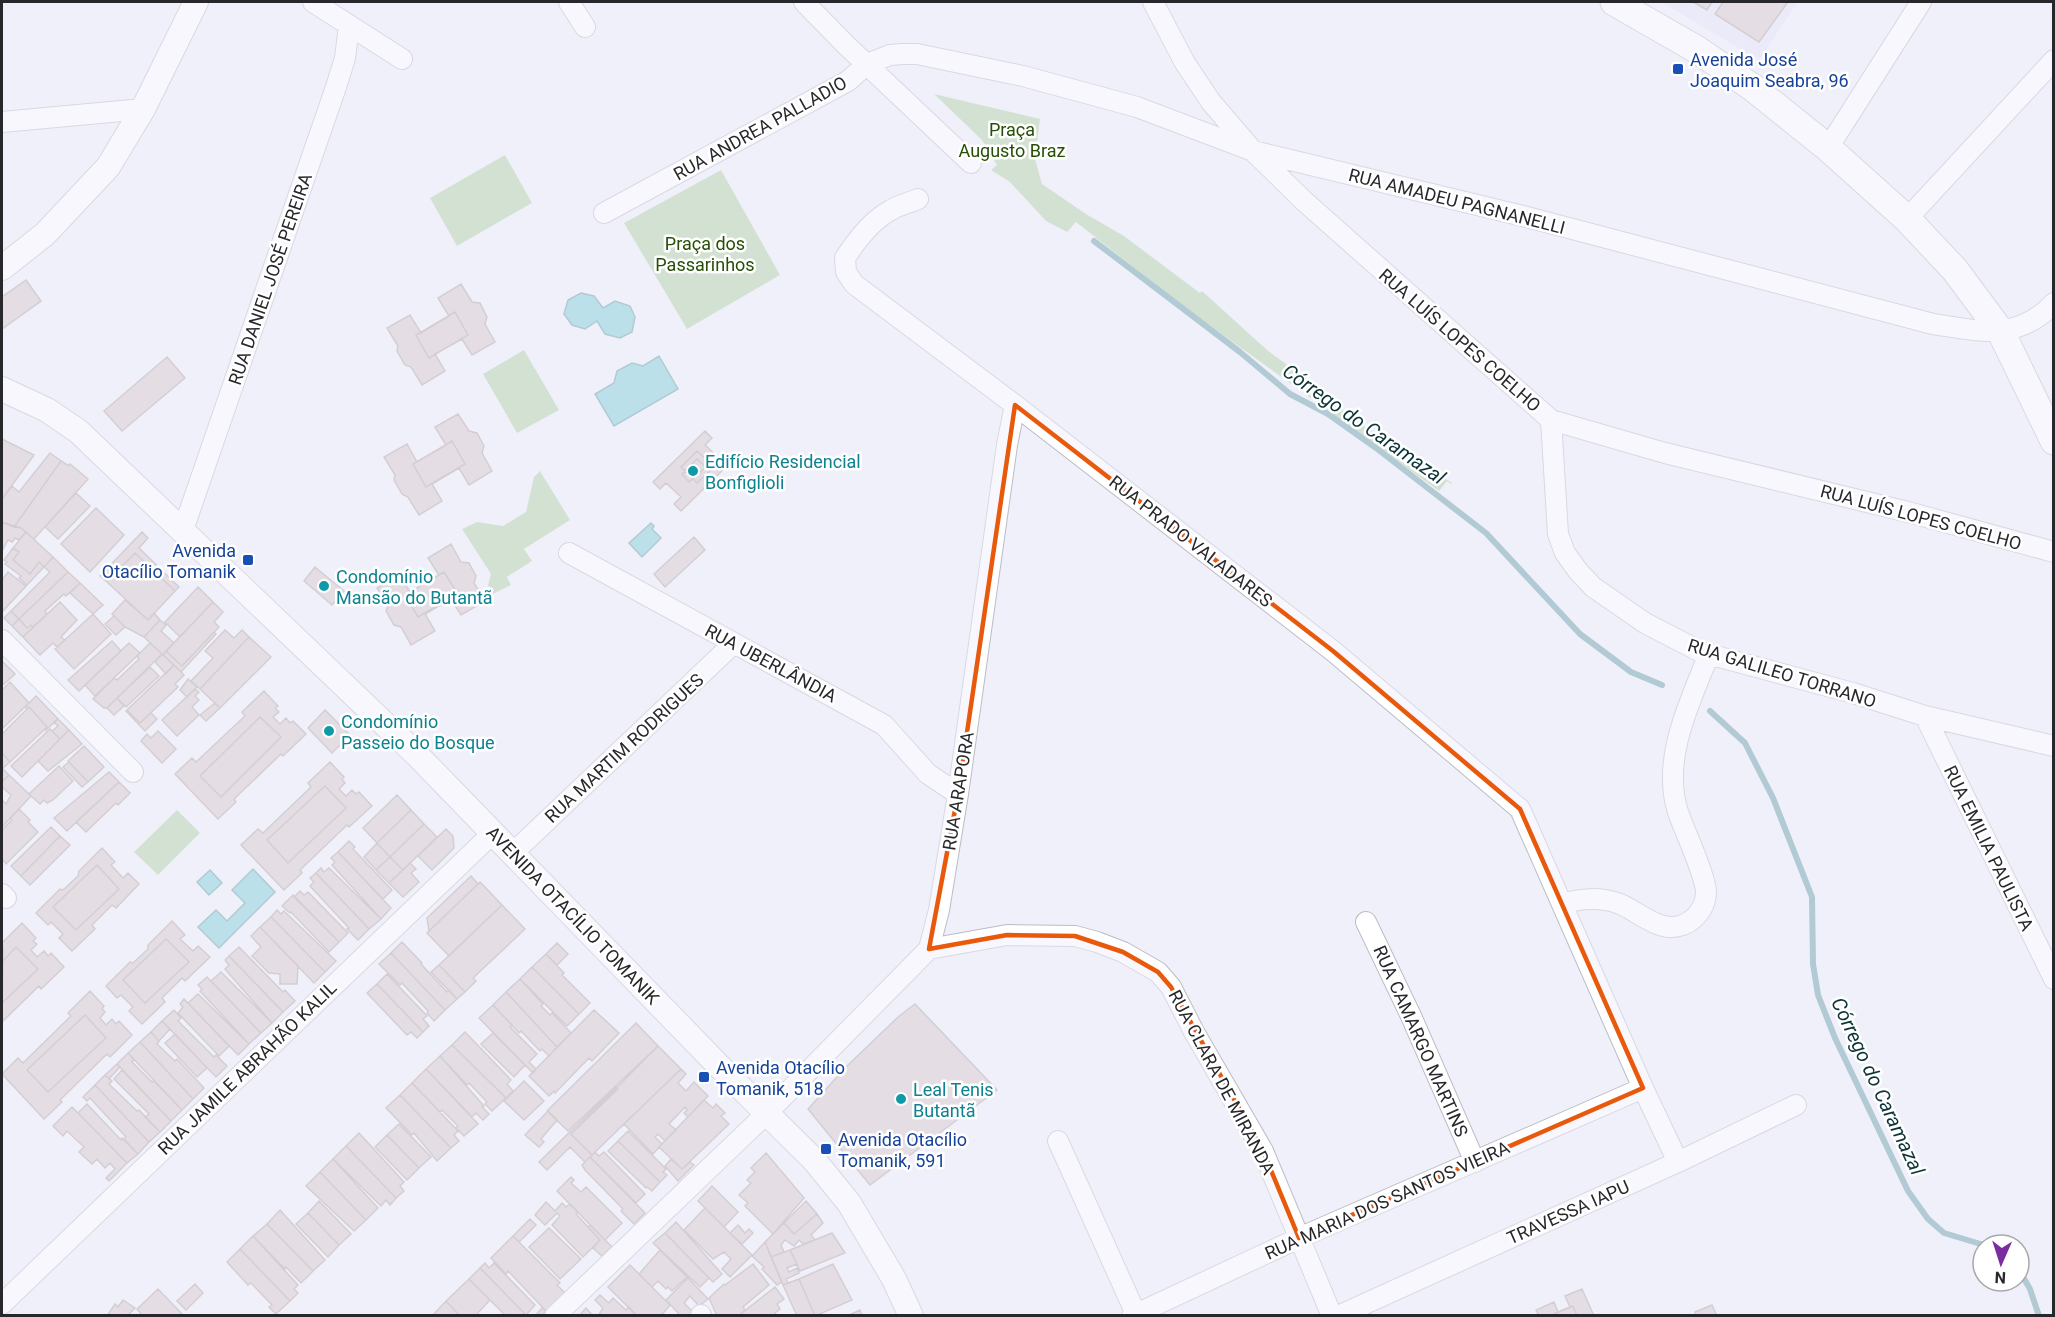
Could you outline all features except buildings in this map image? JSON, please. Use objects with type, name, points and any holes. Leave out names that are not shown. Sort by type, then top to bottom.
[{"type":"main road","points":[[1614,2],[1725,68],[1827,148],[1907,219],[1956,270],[2001,332],[2054,441]]},
{"type":"street","points":[[2,268],[45,234],[108,167],[143,109],[196,2]]},
{"type":"street","points":[[313,2],[402,59]]},
{"type":"street","points":[[569,2],[585,27]]},
{"type":"street","points":[[804,2],[971,163]]},
{"type":"street","name":"RUA LUÍS LOPES COELHO","points":[[1153,2],[1185,63],[1211,102],[1253,150],[1304,201],[1551,420],[1665,453],[1908,512],[2054,552]]},
{"type":"street","points":[[1827,148],[1921,2]]},
{"type":"street","name":"RUA DANIEL JOSÉ PEREIRA","points":[[183,530],[336,87],[345,58],[349,25]]},
{"type":"street","name":"RUA ANDREA PALLADIO","points":[[604,213],[848,81],[867,64],[890,55],[917,54]]},
{"type":"street","name":"RUA AMADEU PAGNANELLI","points":[[917,54],[1023,76],[1137,107],[1253,150],[1523,216],[1933,324],[2001,332]]},
{"type":"street","points":[[1907,219],[2054,60]]},
{"type":"street","points":[[2,122],[143,109]]},
{"type":"street","name":"RUA PRADO VALADARES","points":[[918,199],[890,210],[854,244],[844,258],[846,272],[854,284],[1015,405],[1333,651],[1520,809],[1562,904]]},
{"type":"street","points":[[2001,332],[2027,324],[2054,303]]},
{"type":"street","name":"AVENIDA OTACÍLIO TOMANIK","points":[[2,389],[47,411],[78,431],[391,729],[513,852],[719,1066],[814,1160],[849,1203],[894,1279],[911,1316]]},
{"type":"street","name":"RUA ARAPORA","points":[[929,949],[939,910],[958,794],[1007,445],[1015,405]]},
{"type":"street","name":"RUA GALILEO TORRANO","points":[[1551,420],[1558,534],[1565,553],[1578,571],[1593,587],[1615,603],[1669,636],[1709,654],[1853,693],[1925,716],[2054,746]]},
{"type":"street","name":"RUA UBERLÂNDIA","points":[[569,554],[884,726],[928,774],[958,794]]},
{"type":"street","points":[[2,640],[133,772]]},
{"type":"street","name":"RUA MARTIM RODRIGUES","points":[[513,852],[734,643]]},
{"type":"street","points":[[1678,1162],[1562,904],[1573,900],[1590,899],[1618,903],[1667,927],[1677,927],[1691,921],[1704,905],[1706,886],[1677,809],[1674,795],[1674,772],[1676,750],[1685,717],[1709,654]]},
{"type":"street","name":"RUA EMILIA PAULISTA","points":[[1925,716],[2054,979]]},
{"type":"street","name":"RUA JAMILE ABRAHÃO KALIL","points":[[2,1304],[493,833]]},
{"type":"street","name":"RUA CAMARGO MARTINS","points":[[1366,922],[1411,1016],[1475,1162]]},
{"type":"street","name":"RUA CLARA DE MIRANDA","points":[[929,949],[1007,935],[1075,936],[1123,951],[1158,972],[1171,987],[1194,1032],[1263,1152],[1332,1316]]},
{"type":"street","points":[[555,1316],[767,1113],[929,949]]},
{"type":"street","name":"RUA MARIA DOS SANTOS VIEIRA","points":[[1134,1315],[1299,1238],[1643,1088]]},
{"type":"street","name":"TRAVESSA IAPU","points":[[1338,1316],[1678,1162],[1796,1105]]},
{"type":"street","points":[[1058,1141],[1134,1315]]},
{"type":"highlighted area","points":[[1015,405],[1333,651],[1520,809],[1643,1088],[1299,1238],[1263,1151],[1171,987],[1158,972],[1123,952],[1075,936],[1007,935],[929,949],[958,794]]},
{"type":"shaded area","points":[[1661,2],[1798,2],[1759,60]]},
{"type":"green space","name":"Praça Augusto Braz","points":[[934,94],[1040,119],[1035,159],[1042,184],[1124,236],[1200,293],[1202,291],[1267,350],[1343,406],[1341,409],[1388,443],[1452,483],[1447,481],[1439,491],[1183,306],[1076,222],[1067,232],[1046,221],[1010,182],[991,170],[997,165],[982,140]]},
{"type":"green space","points":[[505,155],[532,203],[457,246],[430,198]]},
{"type":"green space","name":"Praça dos Passarinhos","points":[[721,170],[780,275],[687,329],[624,223]]},
{"type":"green space","points":[[524,350],[559,410],[517,433],[483,374]]},
{"type":"green space","points":[[540,471],[570,520],[524,549],[532,561],[507,577],[511,585],[493,594],[488,585],[491,574],[462,529],[477,522],[503,526],[526,512],[534,477]]},
{"type":"green space","points":[[177,810],[200,833],[158,875],[134,852]]},
{"type":"water","points":[[581,293],[594,296],[603,308],[615,301],[630,306],[635,317],[632,332],[620,338],[605,334],[597,321],[585,329],[572,325],[564,314],[568,300]]},
{"type":"water","points":[[659,356],[678,389],[614,426],[595,394],[614,383],[617,371],[632,363],[643,366]]},
{"type":"water","points":[[651,523],[654,526],[652,529],[661,538],[642,557],[629,543]]},
{"type":"water","points":[[253,869],[275,892],[219,948],[198,927],[216,910],[227,921],[245,903],[232,890]]},
{"type":"water","points":[[210,870],[222,883],[209,895],[197,882]]},
{"type":"waterway","name":"Córrego do Caramazal","points":[[1094,241],[1240,352],[1290,394],[1328,414],[1376,448],[1486,533],[1580,634],[1631,672],[1662,685]]},
{"type":"waterway","name":"Córrego do Caramazal","points":[[1710,711],[1745,743],[1773,798],[1812,897],[1813,964],[1818,995],[1835,1038],[1908,1191],[1928,1219],[1944,1233],[1971,1241]]},
{"type":"waterway","name":"Córrego do Caramazal","points":[[2031,1292],[2039,1316]]},
{"type":"place","name":"Avenida José Joaquim Seabra, 96","points":[[1678,69]]},
{"type":"place","name":"Edifício Residencial Bonfiglioli","points":[[693,471]]},
{"type":"place","name":"Avenida Otacílio Tomanik","points":[[248,560]]},
{"type":"place","name":"Condomínio Mansão do Butantã","points":[[324,586]]},
{"type":"place","name":"Condomínio Passeio do Bosque","points":[[329,731]]},
{"type":"place","name":"Avenida Otacílio Tomanik, 518","points":[[704,1077]]},
{"type":"place","name":"Leal Tenis Butantã","points":[[901,1099]]},
{"type":"place","name":"Avenida Otacílio Tomanik, 591","points":[[826,1149]]}]
